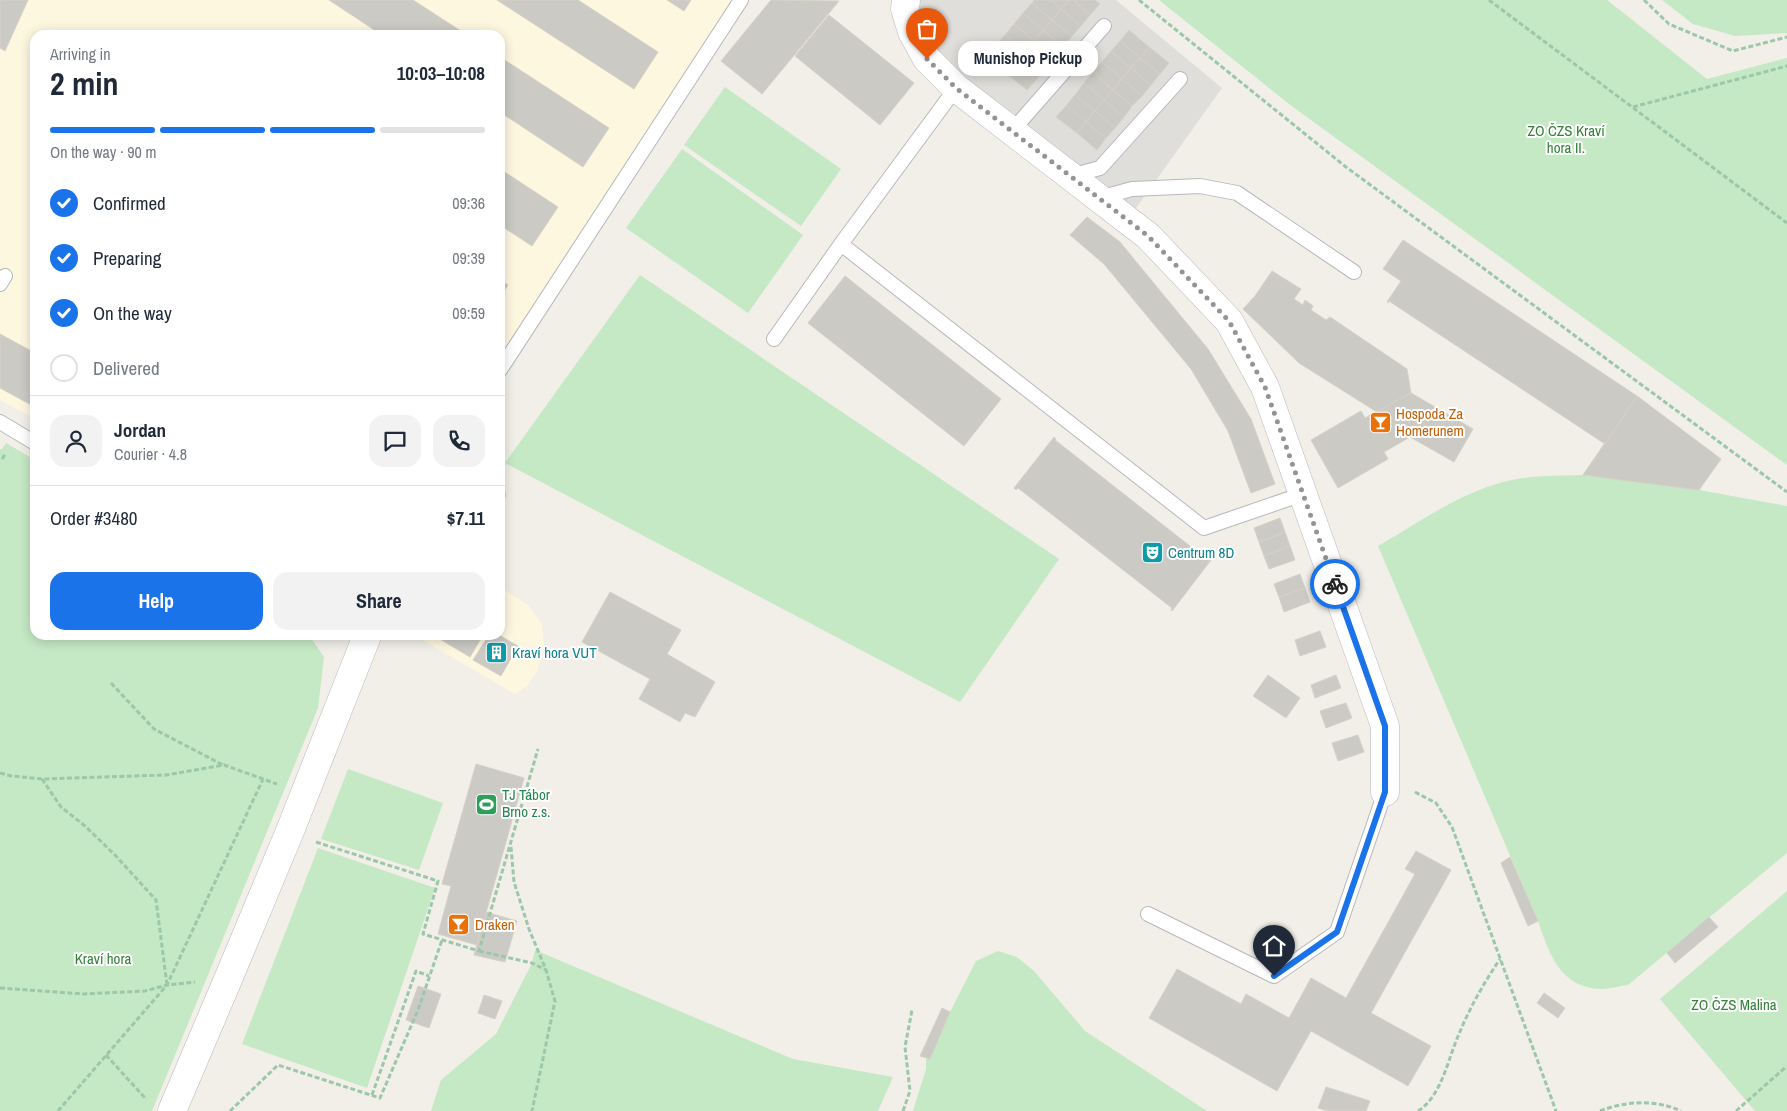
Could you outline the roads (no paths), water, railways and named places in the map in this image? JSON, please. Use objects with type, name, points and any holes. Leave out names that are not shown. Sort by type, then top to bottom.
[{"type":"street","points":[[906,0],[905,9],[912,32],[927,59],[956,88],[1148,236],[1229,321],[1265,387],[1385,726],[1385,784]]},
{"type":"street","points":[[161,1108],[230,977],[364,640]]},
{"type":"lane","points":[[505,362],[741,0]]},
{"type":"lane","points":[[1012,131],[1104,26]]},
{"type":"lane","points":[[1070,177],[1100,168],[1180,79]]},
{"type":"lane","points":[[774,339],[841,244],[956,88]]},
{"type":"lane","points":[[1098,198],[1132,189],[1200,186],[1237,193],[1354,272]]},
{"type":"lane","points":[[841,244],[1204,528],[1303,494]]},
{"type":"lane","points":[[0,422],[30,440]]},
{"type":"lane","points":[[1148,914],[1274,976],[1337,932],[1385,784]]},
{"type":"place","name":"Munishop Pickup","points":[[927,59]]},
{"type":"place","name":"Hospoda Za Homerunem","points":[[1380,423]]},
{"type":"place","name":"Centrum 8D","points":[[1152,553]]},
{"type":"place","name":"Kraví hora VUT","points":[[496,653]]},
{"type":"place","name":"TJ Tábor Brno z.s.","points":[[486,804]]},
{"type":"place","name":"Draken","points":[[459,925]]},
{"type":"park label","name":"ZO ČZS Kraví hora II.","points":[[1566,140]]},
{"type":"park label","name":"Kraví hora","points":[[103,959]]},
{"type":"park label","name":"ZO ČZS Malina","points":[[1734,1005]]}]
